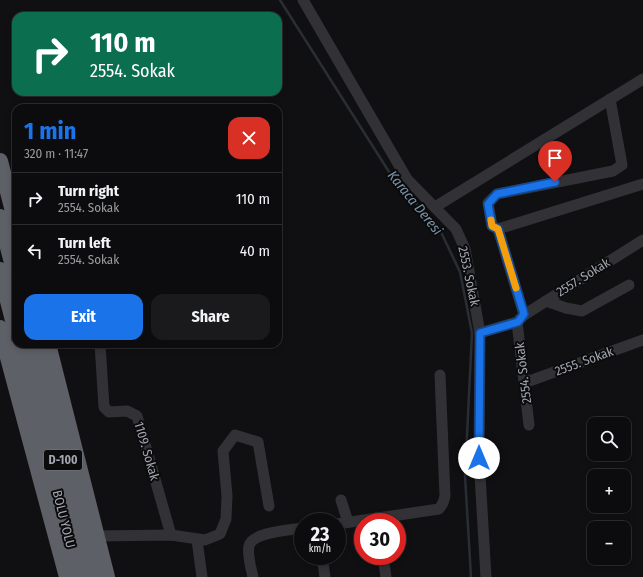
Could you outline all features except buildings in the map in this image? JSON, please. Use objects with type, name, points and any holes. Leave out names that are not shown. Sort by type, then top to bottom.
[{"type":"highway","points":[[0,161],[12,208]]},
{"type":"highway","points":[[0,216],[12,262]]},
{"type":"highway","points":[[0,270],[4,331],[67,577]]},
{"type":"highway","name":"BOLU YOLU","points":[[20,348],[78,577]]},
{"type":"highway","name":"D-100","points":[[34,348],[93,577]]},
{"type":"highway","points":[[49,348],[107,577]]},
{"type":"street","name":"2553. Sokak","points":[[302,0],[407,179],[456,229],[465,248],[480,333],[479,458],[486,577]]},
{"type":"street","points":[[435,207],[643,79]]},
{"type":"street","name":"2554. Sokak","points":[[529,425],[524,383],[521,318],[498,229],[492,226],[488,204],[497,194],[613,171],[622,165],[610,99]]},
{"type":"street","points":[[498,229],[643,184]]},
{"type":"street","name":"2557. Sokak","points":[[521,318],[643,240]]},
{"type":"street","points":[[546,301],[566,308],[582,311],[629,285]]},
{"type":"street","name":"2554. Sokak","points":[[480,333],[521,318]]},
{"type":"street","name":"2555. Sokak","points":[[524,383],[643,340]]},
{"type":"street","name":"1109. Sokak","points":[[100,348],[104,407],[109,412],[127,411],[137,416],[171,535]]},
{"type":"street","points":[[406,515],[439,509],[445,496],[440,375]]},
{"type":"street","points":[[97,536],[171,535],[205,540],[220,534],[226,519],[227,496],[223,451],[235,435],[258,442],[269,506]]},
{"type":"street","points":[[341,500],[348,522],[354,522]]},
{"type":"street","points":[[253,577],[249,551],[249,545],[252,541],[261,535],[294,530]]},
{"type":"street","points":[[197,540],[202,577]]},
{"type":"street","points":[[323,565],[325,577]]},
{"type":"street","points":[[384,565],[386,577]]},
{"type":"waterway","name":"Karaca Deresi","points":[[280,0],[391,175],[440,230],[460,272],[472,333],[465,476],[471,577]]},
{"type":"slow traffic","points":[[491,220],[492,226],[498,229],[516,288]]},
{"type":"route","points":[[479,458],[480,333],[518,322],[524,314],[498,229],[492,226],[488,204],[497,194],[555,182]]}]
